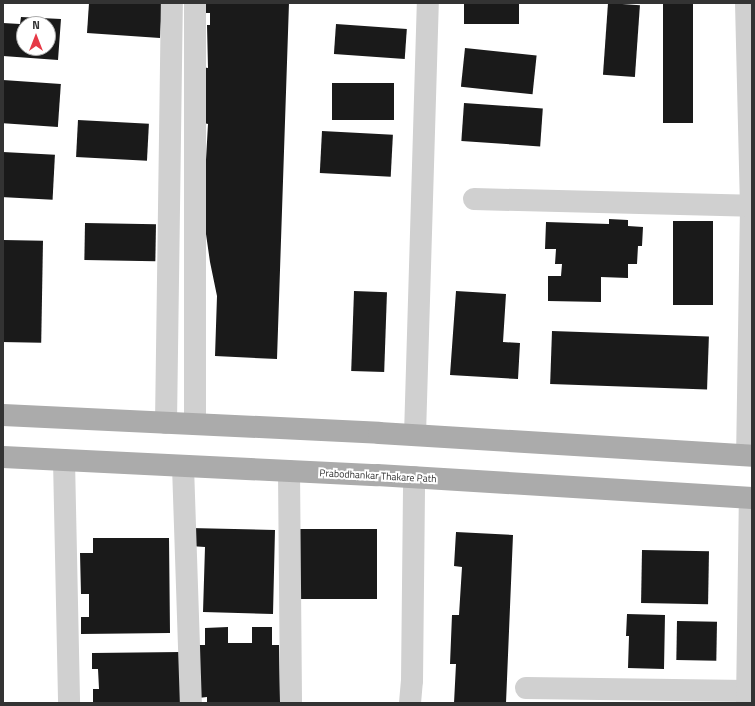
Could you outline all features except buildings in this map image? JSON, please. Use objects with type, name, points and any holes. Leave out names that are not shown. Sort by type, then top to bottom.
[{"type":"main road","points":[[3,415],[416,435],[750,455]]},
{"type":"main road","name":"Prabodhankar Thakare Path","points":[[3,457],[289,471],[751,498]]},
{"type":"street","points":[[166,423],[172,3]]},
{"type":"street","points":[[195,3],[195,424]]},
{"type":"street","points":[[416,435],[428,3]]},
{"type":"street","points":[[746,3],[751,206],[750,455]]},
{"type":"street","points":[[474,199],[751,206]]},
{"type":"street","points":[[64,460],[69,703]]},
{"type":"street","points":[[183,466],[191,703]]},
{"type":"street","points":[[289,471],[291,703]]},
{"type":"street","points":[[410,703],[412,681],[414,478]]},
{"type":"street","points":[[526,688],[747,697],[751,498]]}]
